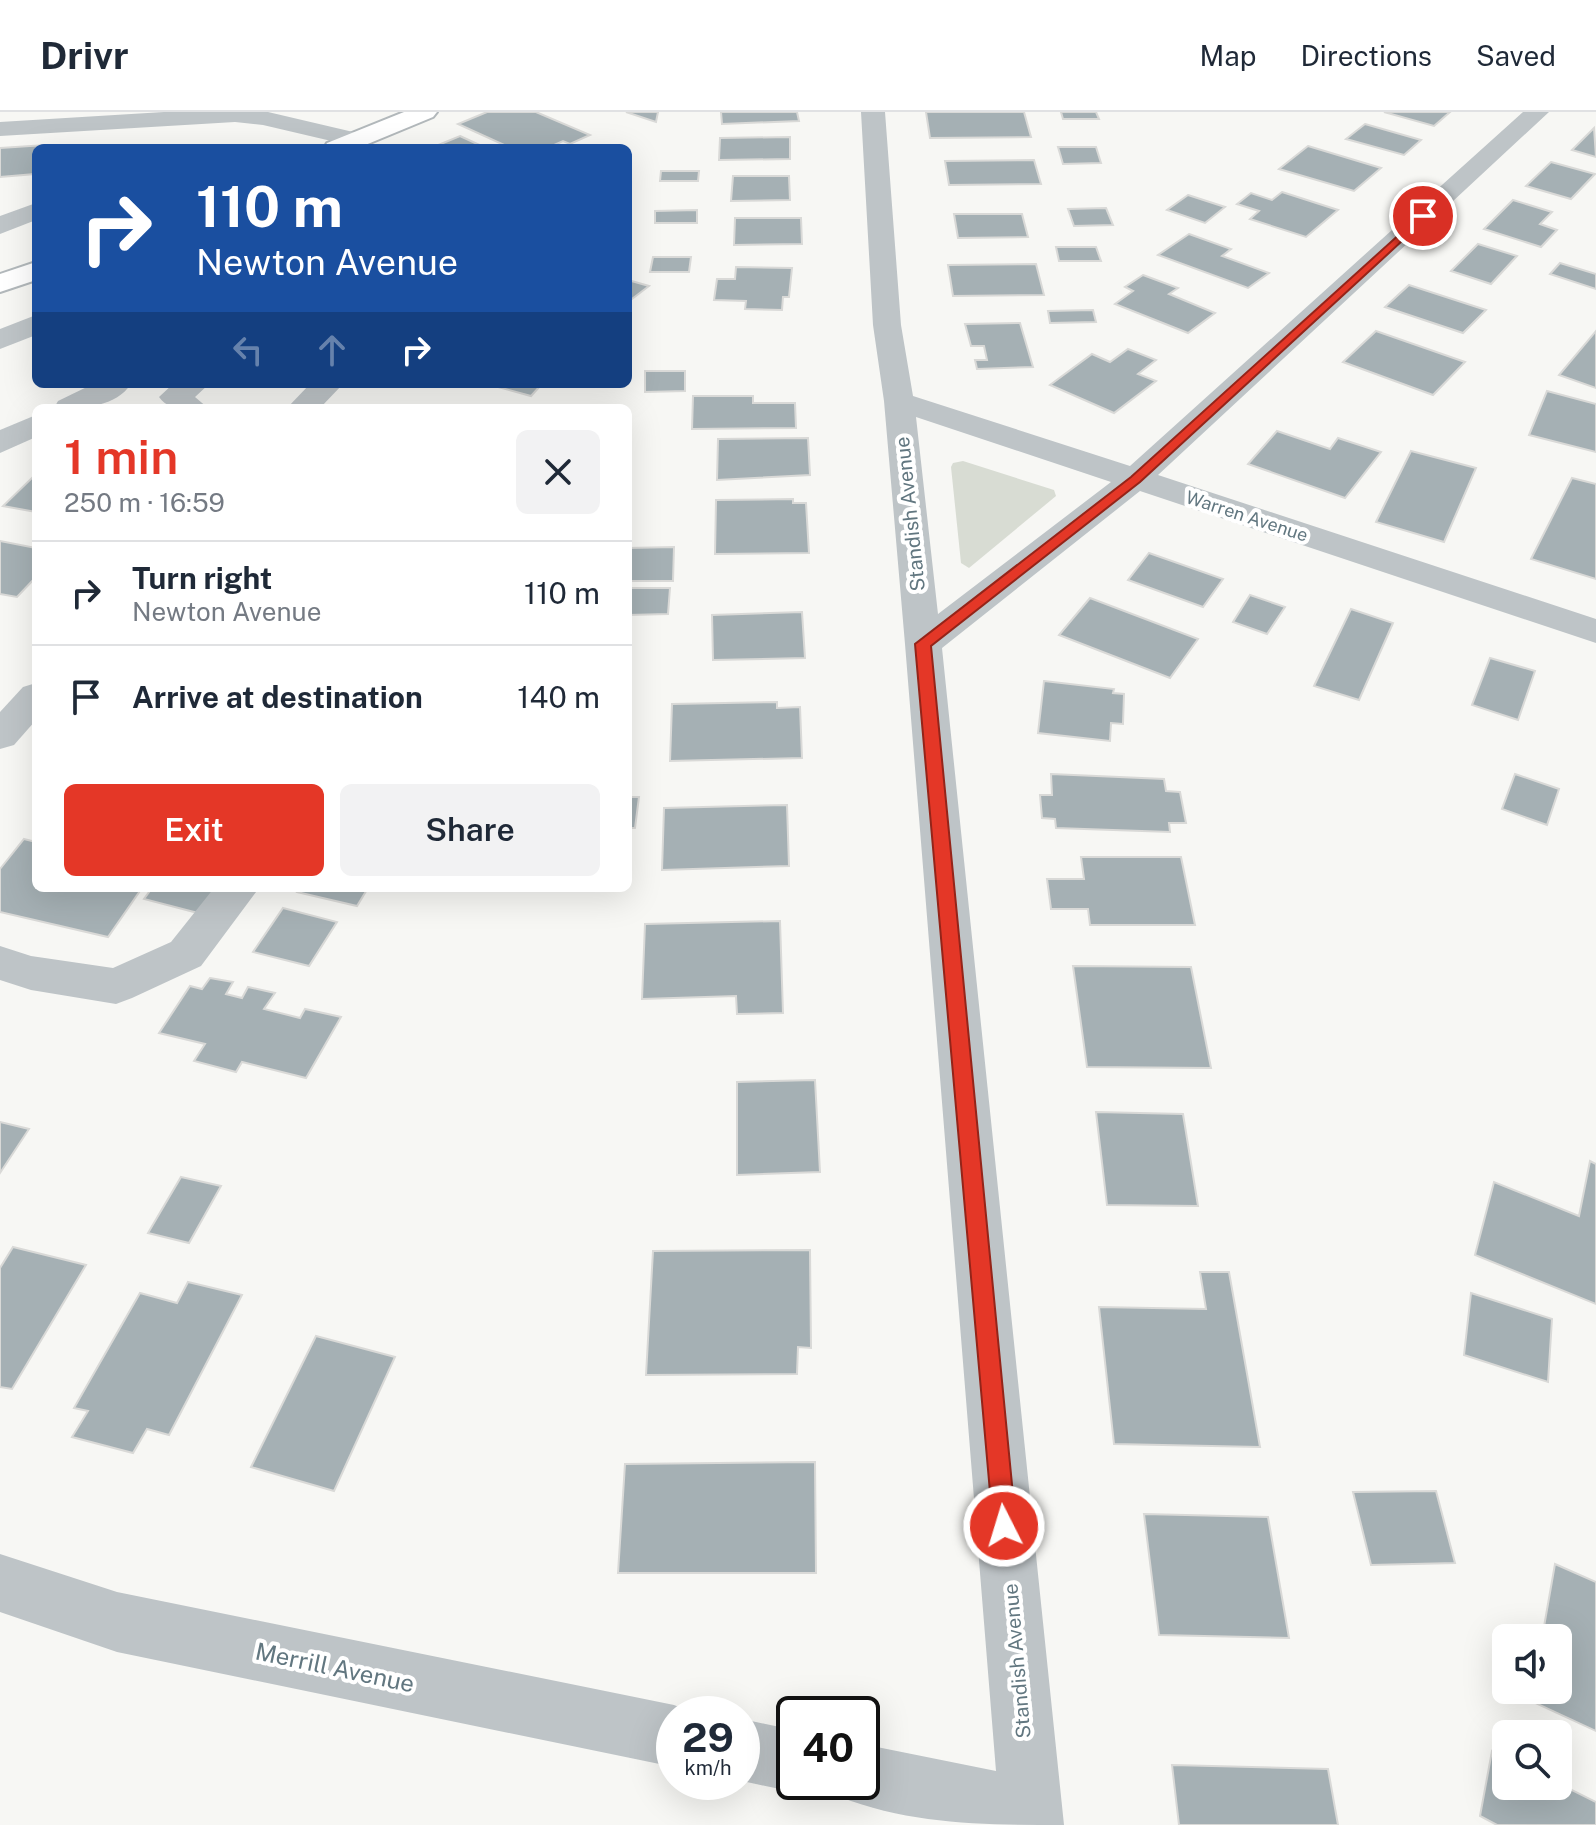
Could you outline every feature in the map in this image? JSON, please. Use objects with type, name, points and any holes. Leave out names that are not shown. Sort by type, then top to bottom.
[{"type":"main road","points":[[347,144],[425,112]]},
{"type":"main road","points":[[0,284],[32,272]]},
{"type":"street","name":"Standish Avenue","points":[[873,112],[887,325],[899,401],[923,644],[1031,1817]]},
{"type":"street","points":[[923,644],[1135,479],[1537,112]]},
{"type":"street","points":[[0,129],[235,114],[263,118],[347,144]]},
{"type":"street","points":[[111,144],[125,122]]},
{"type":"street","points":[[0,226],[32,213]]},
{"type":"street","points":[[0,340],[32,326]]},
{"type":"street","points":[[77,404],[108,388]]},
{"type":"street","points":[[306,404],[324,388]]},
{"type":"street","name":"Warren Avenue","points":[[899,401],[1596,631]]},
{"type":"street","points":[[0,443],[32,426]]},
{"type":"street","points":[[0,736],[32,700]]},
{"type":"street","points":[[0,963],[31,973],[116,986],[186,954],[235,892]]},
{"type":"street","name":"Merrill Avenue","points":[[0,1583],[117,1622],[656,1732]]},
{"type":"street","points":[[880,1779],[1031,1817]]},
{"type":"shaded area","points":[[963,461],[1054,490],[1056,496],[969,568],[961,563],[951,467],[953,463]]},
{"type":"building","points":[[487,112],[536,112],[590,135],[570,144],[563,141],[556,144],[502,144],[458,124]]},
{"type":"building","points":[[626,112],[658,112],[656,122]]},
{"type":"building","points":[[721,112],[797,112],[799,121],[722,124]]},
{"type":"building","points":[[926,112],[1024,112],[1031,137],[930,138]]},
{"type":"building","points":[[1061,112],[1096,112],[1099,119],[1063,119]]},
{"type":"building","points":[[1384,112],[1450,112],[1434,126]]},
{"type":"building","points":[[1365,124],[1421,140],[1404,155],[1346,139]]},
{"type":"building","points":[[1594,128],[1596,157],[1572,150]]},
{"type":"building","points":[[460,136],[477,144],[441,144]]},
{"type":"building","points":[[790,137],[790,159],[719,160],[720,138]]},
{"type":"building","points":[[32,146],[32,174],[0,177],[0,148]]},
{"type":"building","points":[[1308,146],[1381,168],[1354,191],[1279,169]]},
{"type":"building","points":[[1058,147],[1096,147],[1101,163],[1063,164]]},
{"type":"building","points":[[1034,160],[1041,184],[949,185],[945,161]]},
{"type":"building","points":[[1551,162],[1595,174],[1571,199],[1526,186]]},
{"type":"building","points":[[661,171],[699,171],[698,181],[660,181]]},
{"type":"building","points":[[733,176],[789,176],[790,200],[731,201]]},
{"type":"building","points":[[1282,192],[1338,210],[1306,237],[1250,219],[1259,211],[1237,204],[1251,193],[1272,200]]},
{"type":"building","points":[[1188,195],[1225,207],[1205,223],[1167,210]]},
{"type":"building","points":[[1513,200],[1552,212],[1540,224],[1557,230],[1541,247],[1484,229]]},
{"type":"building","points":[[1106,208],[1113,225],[1074,226],[1068,209]]},
{"type":"building","points":[[697,210],[697,223],[655,223],[655,211]]},
{"type":"building","points":[[954,214],[1022,214],[1028,237],[958,238]]},
{"type":"building","points":[[735,218],[801,218],[802,244],[734,245]]},
{"type":"building","points":[[1189,234],[1231,249],[1222,256],[1269,273],[1248,288],[1158,255]]},
{"type":"building","points":[[1478,244],[1517,256],[1491,284],[1451,271]]},
{"type":"building","points":[[1056,247],[1096,247],[1101,261],[1059,261]]},
{"type":"building","points":[[653,257],[691,257],[689,272],[650,272]]},
{"type":"building","points":[[1560,263],[1596,274],[1596,289],[1550,274]]},
{"type":"building","points":[[1036,264],[1044,295],[953,296],[948,265]]},
{"type":"building","points":[[736,267],[792,268],[789,297],[783,297],[782,310],[745,309],[746,301],[714,300],[717,279],[735,279]]},
{"type":"building","points":[[1143,275],[1178,288],[1169,294],[1215,313],[1188,333],[1115,304],[1133,291],[1125,287]]},
{"type":"building","points":[[632,281],[649,286],[632,299]]},
{"type":"building","points":[[1409,285],[1486,310],[1463,333],[1385,307]]},
{"type":"building","points":[[1093,310],[1096,322],[1050,323],[1048,311]]},
{"type":"building","points":[[1020,323],[1033,367],[977,369],[975,360],[987,360],[984,346],[971,346],[965,324]]},
{"type":"building","points":[[1376,331],[1465,362],[1433,395],[1343,362]]},
{"type":"building","points":[[1596,331],[1596,388],[1559,375]]},
{"type":"building","points":[[1128,349],[1156,360],[1138,374],[1156,381],[1114,413],[1050,385],[1092,354],[1110,362]]},
{"type":"building","points":[[645,371],[685,371],[685,391],[645,392]]},
{"type":"building","points":[[502,388],[538,388],[531,396]]},
{"type":"building","points":[[1547,391],[1596,404],[1596,452],[1529,435]]},
{"type":"building","points":[[693,396],[753,396],[753,403],[795,403],[796,428],[692,429]]},
{"type":"building","points":[[1277,431],[1330,449],[1338,438],[1381,452],[1345,498],[1248,464]]},
{"type":"building","points":[[808,438],[810,475],[717,480],[718,439]]},
{"type":"building","points":[[1411,451],[1476,468],[1444,542],[1376,522]]},
{"type":"building","points":[[32,478],[32,511],[3,506]]},
{"type":"building","points":[[1572,478],[1596,484],[1596,579],[1531,559]]},
{"type":"building","points":[[793,499],[793,503],[806,503],[809,553],[715,554],[716,500]]},
{"type":"building","points":[[0,541],[32,547],[32,581],[17,597],[0,594]]},
{"type":"building","points":[[674,547],[673,581],[632,581],[632,548]]},
{"type":"building","points":[[1149,553],[1223,579],[1203,607],[1128,580]]},
{"type":"building","points":[[632,588],[670,588],[668,614],[632,615]]},
{"type":"building","points":[[1250,595],[1285,607],[1267,634],[1233,622]]},
{"type":"building","points":[[1090,598],[1198,639],[1170,678],[1059,635]]},
{"type":"building","points":[[1351,609],[1393,623],[1359,700],[1314,686]]},
{"type":"building","points":[[802,612],[805,658],[713,660],[712,615]]},
{"type":"building","points":[[1490,658],[1535,671],[1518,720],[1472,705]]},
{"type":"building","points":[[1044,681],[1114,689],[1113,693],[1124,694],[1123,724],[1111,723],[1110,741],[1038,733]]},
{"type":"building","points":[[777,702],[777,708],[800,707],[802,758],[670,761],[672,704]]},
{"type":"building","points":[[1051,774],[1164,779],[1166,791],[1180,792],[1186,823],[1169,823],[1170,832],[1056,828],[1055,819],[1042,818],[1040,795],[1052,795]]},
{"type":"building","points":[[1515,774],[1559,789],[1547,825],[1502,809]]},
{"type":"building","points":[[632,797],[639,797],[635,828],[632,828]]},
{"type":"building","points":[[787,805],[789,866],[662,870],[664,808]]},
{"type":"building","points":[[24,839],[32,841],[32,892],[139,892],[108,937],[0,912],[0,869]]},
{"type":"building","points":[[1081,857],[1181,857],[1195,925],[1090,925],[1088,909],[1051,909],[1047,879],[1084,879]]},
{"type":"building","points":[[149,892],[213,892],[198,913],[144,899]]},
{"type":"building","points":[[297,892],[366,892],[357,906]]},
{"type":"building","points":[[283,908],[337,922],[309,966],[253,952]]},
{"type":"building","points":[[780,921],[783,1013],[737,1014],[736,996],[642,999],[645,924]]},
{"type":"building","points":[[1073,966],[1191,967],[1211,1068],[1087,1067]]},
{"type":"building","points":[[210,978],[233,982],[226,994],[242,998],[248,987],[275,993],[264,1009],[300,1018],[305,1009],[341,1017],[306,1078],[242,1062],[236,1072],[194,1061],[205,1044],[159,1033],[190,986],[202,989]]},
{"type":"building","points":[[815,1080],[820,1172],[737,1175],[737,1082]]},
{"type":"building","points":[[1096,1112],[1183,1114],[1198,1206],[1107,1205]]},
{"type":"building","points":[[0,1122],[29,1129],[0,1173]]},
{"type":"building","points":[[1590,1161],[1596,1164],[1596,1304],[1475,1255],[1494,1182],[1579,1216]]},
{"type":"building","points":[[181,1177],[221,1186],[189,1243],[148,1233]]},
{"type":"building","points":[[13,1247],[86,1265],[12,1389],[0,1387],[0,1268]]},
{"type":"building","points":[[810,1250],[811,1348],[798,1347],[797,1374],[646,1375],[653,1251]]},
{"type":"building","points":[[1200,1272],[1229,1272],[1260,1447],[1114,1444],[1099,1307],[1206,1309]]},
{"type":"building","points":[[188,1282],[242,1295],[169,1435],[147,1429],[133,1453],[72,1437],[88,1411],[74,1408],[140,1293],[177,1303]]},
{"type":"building","points":[[1471,1293],[1552,1319],[1548,1382],[1464,1355]]},
{"type":"building","points":[[316,1336],[395,1357],[334,1491],[251,1467]]},
{"type":"building","points":[[815,1462],[816,1573],[618,1573],[625,1464]]},
{"type":"building","points":[[1436,1491],[1455,1563],[1371,1565],[1353,1492]]},
{"type":"building","points":[[1144,1514],[1268,1517],[1289,1638],[1159,1635]]},
{"type":"building","points":[[1555,1564],[1596,1582],[1596,1731],[1538,1704],[1572,1704],[1572,1624],[1544,1624]]},
{"type":"building","points":[[1492,1751],[1492,1800],[1572,1800],[1572,1790],[1596,1802],[1596,1825],[1497,1825],[1480,1816]]},
{"type":"building","points":[[1172,1765],[1328,1769],[1338,1825],[1179,1825]]},
{"type":"route","points":[[1004,1526],[923,644],[1135,479],[1423,216]]}]
